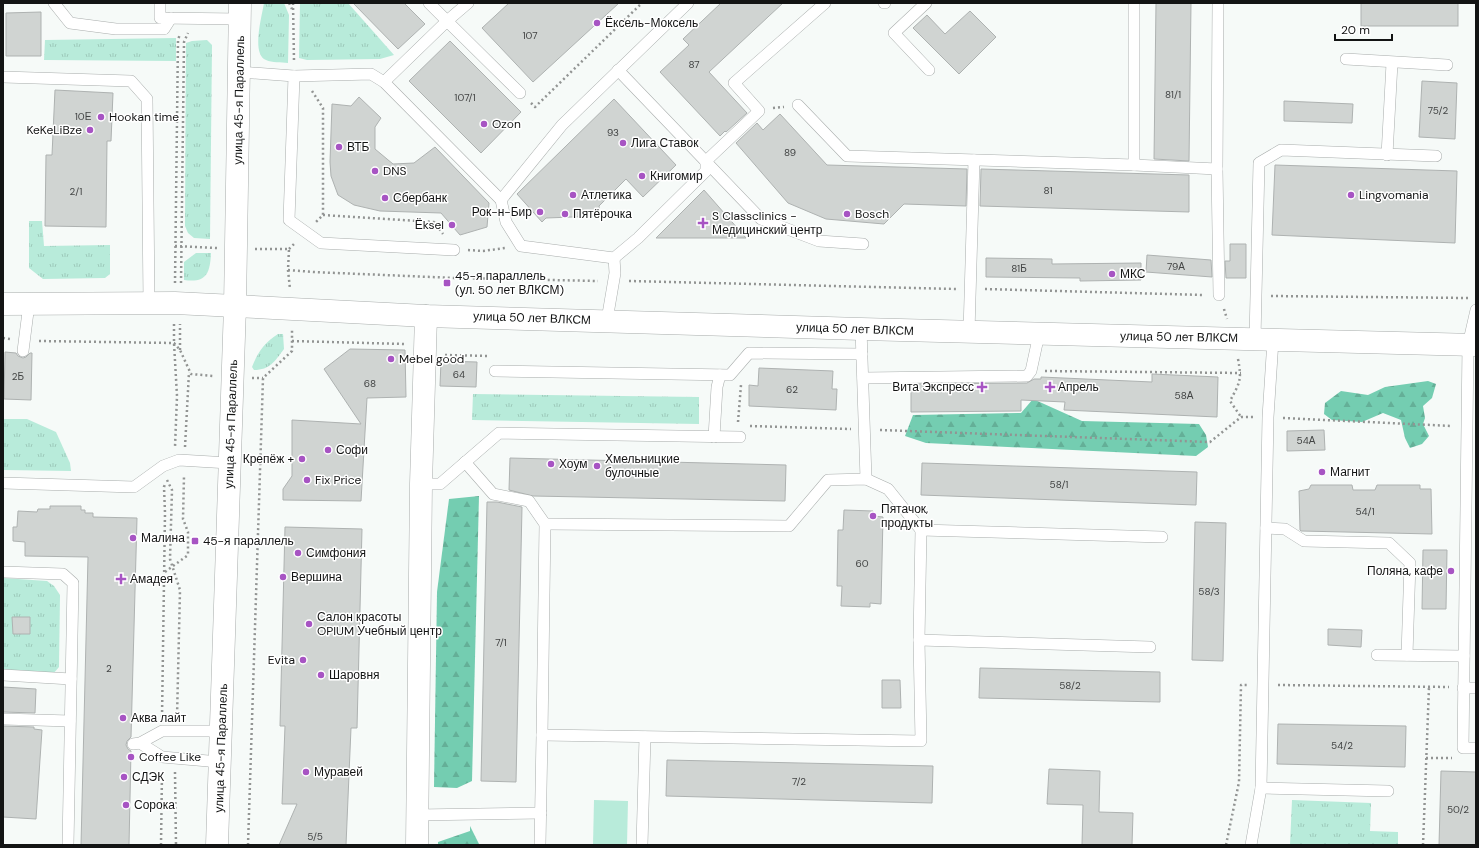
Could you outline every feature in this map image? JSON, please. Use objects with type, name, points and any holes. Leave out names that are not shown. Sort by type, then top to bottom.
[{"type":"street","name":"улица 45-я Параллель","points":[[217,845],[235,306],[240,11]]},
{"type":"street","name":"улица 50 лет ВЛКСМ","points":[[3,304],[149,303],[426,316],[1472,345]]},
{"type":"street","points":[[417,845],[421,484],[426,316]]},
{"type":"lane","points":[[54,3],[70,23],[116,29],[164,29],[171,18]]},
{"type":"lane","points":[[160,3],[160,18],[191,18],[240,11]]},
{"type":"lane","points":[[429,3],[520,93]]},
{"type":"lane","points":[[384,82],[447,21],[468,3]]},
{"type":"lane","points":[[501,200],[562,125],[688,3]]},
{"type":"lane","points":[[240,72],[299,77],[371,74],[384,82],[501,200],[506,222],[521,246],[614,258],[638,238],[706,172],[706,161],[759,111],[734,83],[825,3]]},
{"type":"lane","points":[[926,3],[894,33],[929,70]]},
{"type":"lane","points":[[1134,3],[1134,165]]},
{"type":"lane","points":[[1218,3],[1217,169],[1219,295]]},
{"type":"lane","points":[[1346,60],[1447,65]]},
{"type":"lane","points":[[1387,154],[1392,62]]},
{"type":"lane","points":[[618,70],[761,219],[820,241],[863,244]]},
{"type":"lane","points":[[3,77],[130,81],[147,99],[149,303]]},
{"type":"lane","points":[[299,77],[289,220],[321,244],[454,250]]},
{"type":"lane","points":[[798,105],[848,156],[1217,169]]},
{"type":"lane","points":[[1251,845],[1261,788],[1268,417],[1264,339],[1256,296],[1259,163],[1281,150],[1436,156]]},
{"type":"lane","points":[[969,332],[974,160]]},
{"type":"lane","points":[[607,320],[615,273],[614,258]]},
{"type":"lane","points":[[24,346],[29,304]]},
{"type":"lane","points":[[1476,310],[1472,345],[1467,427],[1463,688],[1463,748],[1476,748]]},
{"type":"lane","points":[[861,329],[866,479]]},
{"type":"lane","points":[[863,378],[1027,376],[1031,371],[1039,334]]},
{"type":"lane","points":[[495,371],[730,375],[749,353],[862,354]]},
{"type":"lane","points":[[714,437],[717,387],[720,375]]},
{"type":"lane","points":[[421,484],[440,484],[499,433],[740,438]]},
{"type":"lane","points":[[465,462],[493,494],[529,501],[545,524],[540,845]]},
{"type":"lane","points":[[3,483],[134,487],[163,466],[177,464],[229,463]]},
{"type":"lane","points":[[542,735],[921,741],[919,640],[921,530],[888,489],[866,479],[828,480],[789,526],[545,524]]},
{"type":"lane","points":[[1266,528],[1285,529],[1304,541],[1389,543],[1410,563],[1407,655]]},
{"type":"lane","points":[[921,530],[1162,537]]},
{"type":"lane","points":[[3,572],[63,574],[73,583],[70,721],[73,750],[68,845]]},
{"type":"lane","points":[[919,640],[1150,647]]},
{"type":"lane","points":[[1377,655],[1464,656]]},
{"type":"lane","points":[[3,675],[71,679]]},
{"type":"lane","points":[[1463,688],[1476,688]]},
{"type":"lane","points":[[3,719],[70,721]]},
{"type":"lane","points":[[220,762],[166,757],[136,744],[166,731],[221,731]]},
{"type":"lane","points":[[642,845],[645,737]]},
{"type":"lane","points":[[1261,788],[1388,791]]},
{"type":"lane","points":[[417,815],[540,813]]},
{"type":"path","points":[[289,3],[293,11]]},
{"type":"path","points":[[293,3],[294,62],[299,77],[324,108],[323,215],[289,249],[288,270],[455,278],[1219,295]]},
{"type":"path","points":[[520,93],[535,107],[642,3]]},
{"type":"path","points":[[180,350],[175,246],[178,40],[191,18]]},
{"type":"path","points":[[164,572],[188,555],[188,532],[183,519],[184,476],[177,464],[177,396],[174,343],[181,246],[184,42],[191,18]]},
{"type":"path","points":[[759,111],[798,105]]},
{"type":"path","points":[[323,215],[434,222],[454,250],[483,251],[521,246]]},
{"type":"path","points":[[175,246],[235,250],[289,249]]},
{"type":"path","points":[[1256,296],[1468,298]]},
{"type":"path","points":[[3,338],[24,346],[174,343]]},
{"type":"path","points":[[166,731],[164,487],[177,464],[189,371],[180,350],[174,343]]},
{"type":"path","points":[[189,371],[191,374],[263,378],[292,352]]},
{"type":"path","points":[[1031,371],[1241,373]]},
{"type":"path","points":[[248,845],[263,378]]},
{"type":"path","points":[[864,430],[1210,442],[1241,417],[1467,427]]},
{"type":"path","points":[[166,731],[177,717],[180,590],[170,559],[172,490],[167,480]]},
{"type":"path","points":[[1226,845],[1239,782],[1241,685],[1463,688]]},
{"type":"path","points":[[1423,845],[1429,687]]},
{"type":"path","points":[[161,845],[166,757]]},
{"type":"path","points":[[166,757],[175,763],[176,845]]},
{"type":"green space","points":[[264,3],[284,3],[289,15],[288,63],[268,61],[262,56],[259,50],[258,43]]},
{"type":"green space","points":[[300,3],[348,3],[394,55],[380,59],[307,60],[299,58]]},
{"type":"green space","points":[[176,38],[176,61],[44,60],[45,40]]},
{"type":"green space","points":[[207,40],[212,45],[210,239],[194,238],[188,233],[185,226],[186,43]]},
{"type":"green space","points":[[29,221],[42,221],[44,246],[110,245],[110,274],[105,278],[43,279],[29,268]]},
{"type":"green space","points":[[196,253],[211,253],[208,272],[205,276],[197,280],[184,280],[184,262]]},
{"type":"green space","points":[[278,334],[283,334],[284,349],[275,361],[268,367],[260,370],[254,370],[252,367],[259,352],[265,344]]},
{"type":"green space","points":[[1428,381],[1436,384],[1432,398],[1423,406],[1425,418],[1423,424],[1429,436],[1422,444],[1410,448],[1405,438],[1401,420],[1383,413],[1362,422],[1332,420],[1324,414],[1325,403],[1341,391],[1368,395],[1385,387]]},
{"type":"green space","points":[[473,394],[699,397],[699,424],[472,420]]},
{"type":"green space","points":[[1033,399],[1082,421],[1199,424],[1206,435],[1208,447],[1196,456],[926,443],[905,436],[913,415],[1021,413]]},
{"type":"green space","points":[[3,419],[27,419],[56,432],[70,463],[71,471],[3,470]]},
{"type":"green space","points":[[479,496],[472,781],[457,788],[434,787],[437,592],[449,499]]},
{"type":"green space","points":[[3,578],[47,581],[54,586],[60,595],[59,667],[53,674],[3,672]]},
{"type":"green space","points":[[594,800],[628,801],[627,845],[593,845]]},
{"type":"green space","points":[[1292,800],[1371,803],[1370,831],[1398,832],[1398,845],[1290,845]]},
{"type":"green space","points":[[470,826],[479,844],[478,845],[438,845],[438,842],[470,831]]},
{"type":"building","points":[[353,3],[404,3],[425,24],[398,49]]},
{"type":"building","points":[[509,3],[619,3],[533,82],[482,28]]},
{"type":"building","points":[[721,3],[783,3],[709,72],[747,113],[720,136],[660,72],[689,45],[683,39]]},
{"type":"building","points":[[1156,3],[1191,3],[1189,161],[1154,159]]},
{"type":"building","points":[[1361,3],[1458,3],[1458,26],[1361,26]]},
{"type":"building","points":[[970,11],[996,37],[959,74],[913,28],[927,15],[945,34]]},
{"type":"building","points":[[41,12],[41,56],[6,56],[6,13]]},
{"type":"building","points":[[450,41],[521,112],[481,153],[409,81]]},
{"type":"building","points":[[1422,81],[1457,83],[1455,139],[1419,137]]},
{"type":"building","points":[[55,90],[113,93],[111,141],[107,141],[106,227],[45,226],[46,155],[52,155]]},
{"type":"building","points":[[359,97],[381,118],[375,127],[375,149],[393,164],[414,163],[435,147],[489,203],[487,227],[460,235],[441,213],[380,211],[354,205],[338,195],[331,176],[330,162],[332,104],[351,106]]},
{"type":"building","points":[[614,99],[676,165],[643,197],[626,179],[599,206],[600,216],[546,218],[542,222],[517,194]]},
{"type":"building","points":[[1284,101],[1353,104],[1352,123],[1284,121]]},
{"type":"building","points":[[780,114],[827,165],[967,169],[966,206],[904,204],[884,224],[826,219],[788,203],[736,143],[757,123],[763,130]]},
{"type":"building","points":[[1275,165],[1457,171],[1455,243],[1272,235]]},
{"type":"building","points":[[981,169],[1189,175],[1189,212],[980,206]]},
{"type":"building","points":[[704,190],[746,238],[656,238]]},
{"type":"building","points":[[1230,244],[1246,244],[1246,278],[1226,278],[1225,261],[1230,261]]},
{"type":"building","points":[[1147,255],[1211,260],[1212,277],[1146,272]]},
{"type":"building","points":[[986,258],[1052,259],[1052,264],[1141,263],[1141,280],[1080,281],[1080,278],[986,277]]},
{"type":"building","name":"Софи","points":[[350,349],[405,350],[406,397],[367,398],[361,501],[283,500],[283,489],[292,476],[292,420],[361,424],[324,369]]},
{"type":"building","points":[[5,352],[16,353],[18,356],[23,358],[32,353],[31,400],[4,399]]},
{"type":"building","points":[[441,361],[477,362],[476,387],[440,386]]},
{"type":"building","points":[[759,368],[833,371],[832,389],[837,389],[836,410],[749,406],[749,385],[758,386]]},
{"type":"building","points":[[1152,374],[1218,377],[1217,417],[1064,410],[1065,402],[1021,400],[1021,411],[911,412],[911,384],[1027,383],[1034,379],[1041,379],[1041,377],[1152,382]]},
{"type":"building","points":[[1324,430],[1325,450],[1287,451],[1287,431]]},
{"type":"building","points":[[510,458],[786,465],[785,501],[533,496],[509,490]]},
{"type":"building","points":[[922,463],[1197,472],[1196,505],[921,495]]},
{"type":"building","points":[[1311,485],[1352,485],[1353,490],[1375,490],[1377,485],[1420,485],[1420,489],[1431,489],[1432,534],[1301,531],[1299,491],[1309,489]]},
{"type":"building","points":[[487,502],[497,502],[522,507],[516,782],[481,781]]},
{"type":"building","points":[[50,506],[81,506],[81,510],[85,510],[85,513],[93,513],[93,517],[137,518],[131,737],[127,741],[126,745],[131,751],[129,845],[81,845],[88,557],[25,556],[25,542],[13,541],[13,527],[17,527],[18,511],[37,512],[38,509],[50,509]]},
{"type":"building","points":[[844,510],[873,511],[873,516],[883,517],[881,604],[870,603],[870,607],[841,606],[842,586],[837,586],[838,530],[843,530]]},
{"type":"building","points":[[1195,522],[1226,523],[1223,661],[1192,660]]},
{"type":"building","points":[[285,527],[362,529],[357,728],[351,728],[346,845],[279,845],[297,804],[282,804],[285,726],[280,726]]},
{"type":"building","points":[[1423,550],[1447,550],[1446,609],[1422,609]]},
{"type":"building","points":[[12,617],[30,617],[30,634],[13,634]]},
{"type":"building","points":[[1328,629],[1362,630],[1361,647],[1328,645]]},
{"type":"building","points":[[980,668],[1160,672],[1160,702],[979,698]]},
{"type":"building","points":[[882,680],[900,680],[901,708],[882,708]]},
{"type":"building","points":[[3,687],[36,689],[35,713],[3,712]]},
{"type":"building","points":[[1278,724],[1406,726],[1405,767],[1277,764]]},
{"type":"building","points":[[3,726],[34,727],[34,729],[42,730],[36,819],[3,817]]},
{"type":"building","points":[[667,760],[933,766],[932,803],[666,796]]},
{"type":"building","points":[[1049,769],[1100,771],[1099,812],[1133,813],[1132,845],[1082,845],[1083,805],[1047,804]]},
{"type":"building","points":[[1441,771],[1476,772],[1476,845],[1439,845]]},
{"type":"place","name":"Ёксель-Моксель","points":[[597,23]]},
{"type":"place","name":"Hookan time","points":[[101,117]]},
{"type":"place","name":"Ozon","points":[[484,124]]},
{"type":"place","name":"KeKeLiBze","points":[[90,130]]},
{"type":"place","name":"Лига Ставок","points":[[623,143]]},
{"type":"place","name":"ВТБ","points":[[339,147]]},
{"type":"place","name":"DNS","points":[[375,171]]},
{"type":"place","name":"Книгомир","points":[[642,176]]},
{"type":"place","name":"Атлетика","points":[[573,195]]},
{"type":"place","name":"Lingvomania","points":[[1351,195]]},
{"type":"place","name":"Сбербанк","points":[[385,198]]},
{"type":"place","name":"Рок-н-Бир","points":[[540,212]]},
{"type":"place","name":"Пятёрочка","points":[[565,214]]},
{"type":"place","name":"Bosch","points":[[847,214]]},
{"type":"place","name":"S Classclinics - Медицинский центр","points":[[703,223]]},
{"type":"place","name":"Ёksel","points":[[452,225]]},
{"type":"place","name":"МКС","points":[[1112,274]]},
{"type":"place","name":"45-я параллель (ул. 50 лет ВЛКСМ)","points":[[447,283]]},
{"type":"place","name":"Mebel good","points":[[391,359]]},
{"type":"place","name":"Вита Экспресс","points":[[982,387]]},
{"type":"place","name":"Апрель","points":[[1050,387]]},
{"type":"place","name":"Софи","points":[[328,450]]},
{"type":"place","name":"Крепёж +","points":[[302,459]]},
{"type":"place","name":"Хоум","points":[[551,464]]},
{"type":"place","name":"Хмельницкие булочные","points":[[597,466]]},
{"type":"place","name":"Магнит","points":[[1322,472]]},
{"type":"place","name":"Fix Price","points":[[307,480]]},
{"type":"place","name":"Пятачок, продукты","points":[[873,516]]},
{"type":"place","name":"Малина","points":[[133,538]]},
{"type":"place","name":"45-я параллель","points":[[195,541]]},
{"type":"place","name":"Симфония","points":[[298,553]]},
{"type":"place","name":"Поляна, кафе","points":[[1451,571]]},
{"type":"place","name":"Вершина","points":[[283,577]]},
{"type":"place","name":"Амадея","points":[[121,579]]},
{"type":"place","name":"Салон красоты OPIUM Учебный центр","points":[[309,624]]},
{"type":"place","name":"Evita","points":[[303,660]]},
{"type":"place","name":"Шаровня","points":[[321,675]]},
{"type":"place","name":"Аква лайт","points":[[123,718]]},
{"type":"place","name":"Coffee Like","points":[[131,757]]},
{"type":"place","name":"Муравей","points":[[306,772]]},
{"type":"place","name":"СДЭК","points":[[124,777]]},
{"type":"place","name":"Сорока","points":[[126,805]]}]
